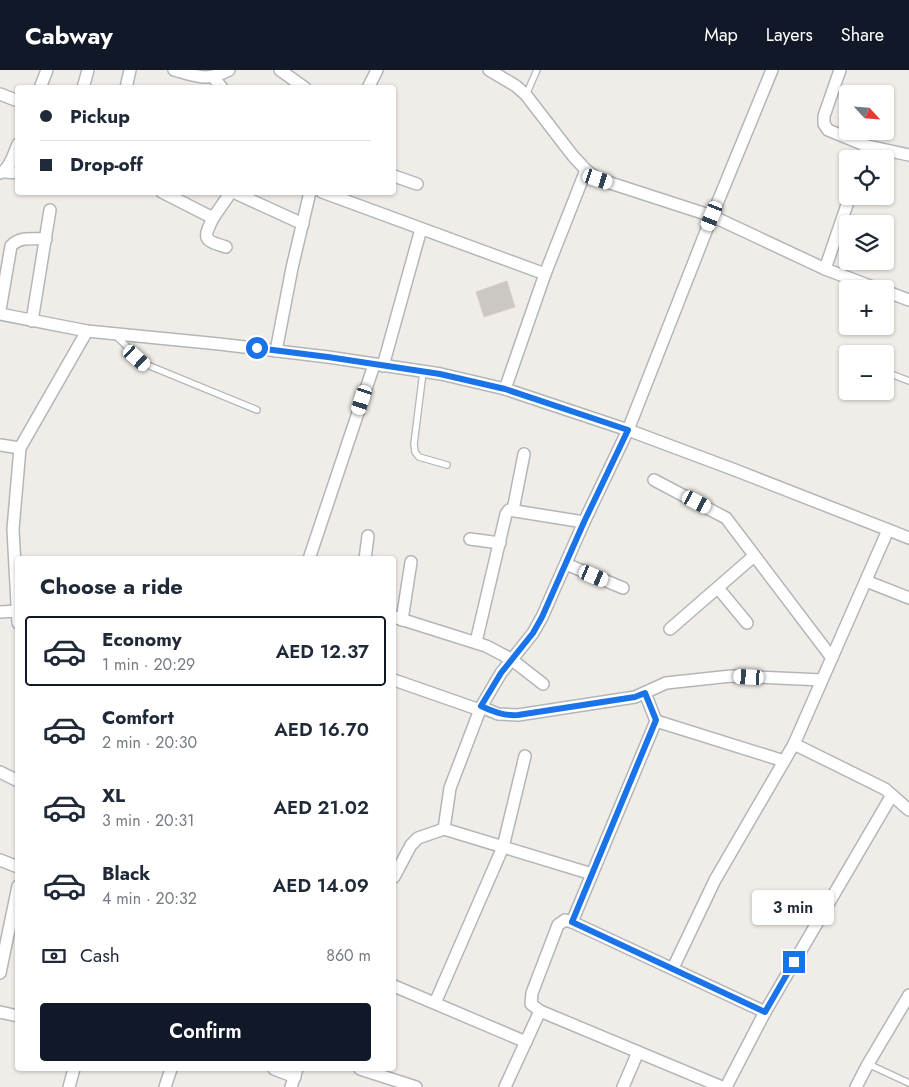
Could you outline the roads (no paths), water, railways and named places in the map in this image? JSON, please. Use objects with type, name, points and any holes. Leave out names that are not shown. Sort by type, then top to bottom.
[{"type":"street","points":[[41,85],[48,70]]},
{"type":"street","points":[[84,85],[88,70]]},
{"type":"street","points":[[127,85],[130,70]]},
{"type":"street","points":[[174,70],[206,78],[212,78],[228,70]]},
{"type":"street","points":[[281,70],[301,85]]},
{"type":"street","points":[[370,85],[377,70]]},
{"type":"street","points":[[489,70],[516,86],[586,170],[598,179],[712,216],[825,269],[854,280]]},
{"type":"street","points":[[444,830],[450,788],[480,708],[501,673],[533,633],[542,617],[584,522],[628,430],[772,70]]},
{"type":"street","points":[[840,70],[824,116],[824,124],[828,130],[867,146],[909,155]]},
{"type":"street","points":[[212,78],[219,85]]},
{"type":"street","points":[[0,94],[15,100]]},
{"type":"street","points":[[866,150],[867,146]]},
{"type":"street","points":[[15,149],[2,172],[15,173]]},
{"type":"street","points":[[505,389],[545,274],[586,170]]},
{"type":"street","points":[[396,177],[417,184]]},
{"type":"street","points":[[168,195],[213,218]]},
{"type":"street","points":[[226,248],[208,241],[205,234],[213,218],[230,195]]},
{"type":"street","points":[[239,195],[303,224]]},
{"type":"street","points":[[276,351],[309,195]]},
{"type":"street","points":[[330,195],[545,274]]},
{"type":"street","points":[[825,269],[847,205]]},
{"type":"street","points":[[32,321],[50,210]]},
{"type":"street","points":[[310,556],[378,365],[421,229]]},
{"type":"street","points":[[46,239],[22,238],[16,240],[12,246],[0,312],[32,321],[86,331],[276,351],[378,365],[440,374],[505,389],[628,430],[909,538]]},
{"type":"street","points":[[894,294],[909,300]]},
{"type":"street","points":[[15,556],[14,529],[20,448],[86,331]]},
{"type":"street","points":[[0,445],[20,448]]},
{"type":"street","points":[[513,510],[524,454]]},
{"type":"street","points":[[654,480],[726,518],[832,658]]},
{"type":"street","points":[[476,642],[506,514],[509,510],[584,522]]},
{"type":"street","points":[[673,968],[715,880],[794,744],[888,530]]},
{"type":"street","points":[[365,556],[368,536]]},
{"type":"street","points":[[470,539],[500,543]]},
{"type":"street","points":[[670,629],[754,556]]},
{"type":"street","points":[[411,562],[398,619],[476,642],[511,659],[543,684]]},
{"type":"street","points":[[566,564],[623,588]]},
{"type":"street","points":[[866,580],[909,598]]},
{"type":"street","points":[[718,588],[747,623]]},
{"type":"street","points":[[0,612],[15,611]]},
{"type":"street","points":[[396,681],[509,716],[635,697],[666,683],[731,676],[822,680]]},
{"type":"street","points":[[572,922],[656,720],[645,693]]},
{"type":"street","points":[[656,720],[784,761]]},
{"type":"street","points":[[794,744],[885,789],[909,810]]},
{"type":"street","points":[[435,1003],[503,847],[525,756]]},
{"type":"street","points":[[0,772],[15,780]]},
{"type":"street","points":[[765,1012],[673,968],[565,920],[558,924],[532,993],[532,1004],[540,1012],[724,1087],[765,1012],[892,795]]},
{"type":"street","points":[[396,868],[399,854],[418,838],[444,830],[592,874]]},
{"type":"street","points":[[0,860],[15,866]]},
{"type":"street","points":[[0,973],[15,900]]},
{"type":"street","points":[[396,987],[526,1042]]},
{"type":"street","points":[[856,1087],[909,995]]},
{"type":"street","points":[[0,1012],[15,1015]]},
{"type":"street","points":[[505,1087],[540,1012]]},
{"type":"street","points":[[622,1087],[638,1052]]},
{"type":"street","points":[[70,1087],[74,1071]]},
{"type":"street","points":[[165,1087],[170,1071]]},
{"type":"street","points":[[279,1071],[294,1077]]},
{"type":"street","points":[[365,1071],[401,1085],[416,1087]]},
{"type":"lane","points":[[526,96],[537,70]]},
{"type":"lane","points":[[115,334],[145,364],[257,410]]},
{"type":"lane","points":[[422,372],[414,444],[415,452],[419,457],[446,465]]},
{"type":"lane","points":[[894,375],[909,381]]},
{"type":"lane","points":[[868,1064],[909,1084]]}]
